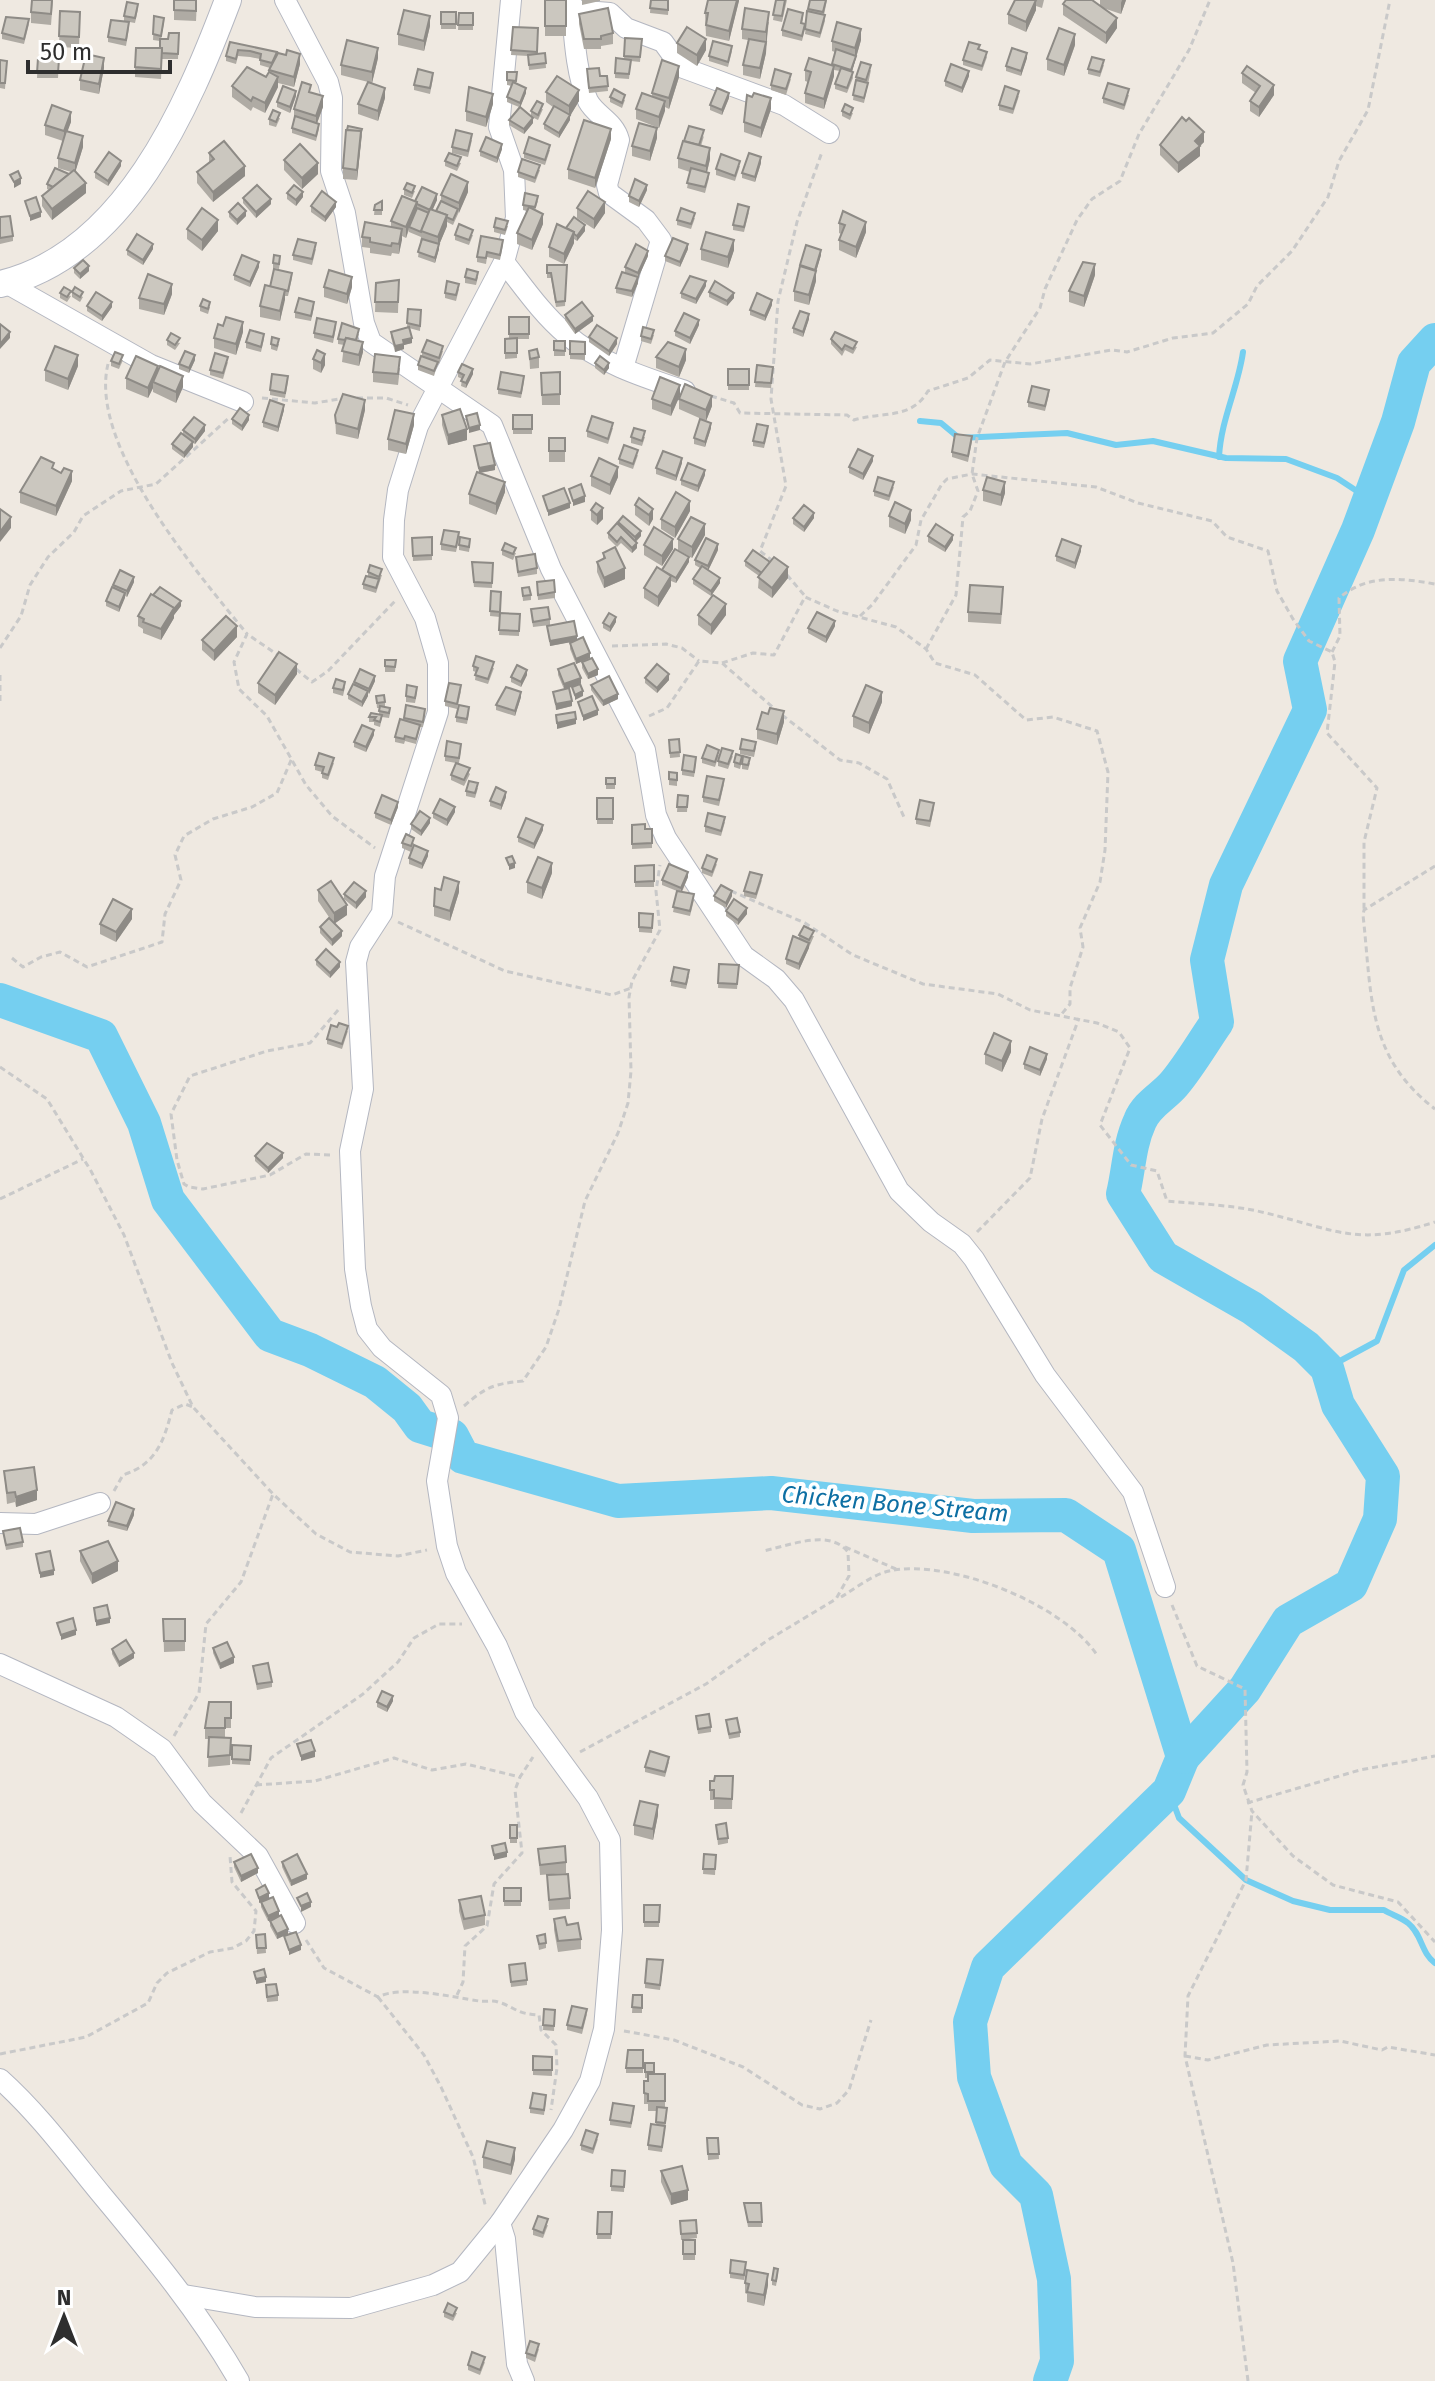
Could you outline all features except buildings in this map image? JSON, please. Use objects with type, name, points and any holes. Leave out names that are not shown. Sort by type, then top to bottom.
[{"type":"street","points":[[3,283],[46,265],[77,244],[127,196],[153,163],[177,122],[198,80],[228,0]]},
{"type":"street","points":[[285,0],[328,82],[332,98],[331,171],[345,213],[364,323],[371,342],[432,398],[492,425],[551,569],[637,732],[649,767],[656,815],[666,838],[744,956],[776,979],[794,1000],[899,1191],[931,1222],[962,1244],[1045,1375],[1133,1492],[1165,1587]]},
{"type":"street","points":[[184,2295],[255,2307],[351,2308],[433,2285],[460,2272],[500,2223],[563,2130],[590,2081],[604,2029],[612,1930],[610,1840],[564,1762],[542,1739],[525,1712],[481,1617],[456,1573],[447,1546],[437,1468],[448,1420],[441,1395],[398,1363],[367,1329],[355,1269],[350,1151],[363,1089],[357,987],[360,947],[382,913],[390,860],[438,712],[438,663],[420,610],[393,557],[394,520],[398,490],[432,398],[504,262],[516,218],[517,192],[499,127],[511,0]]},
{"type":"street","points":[[623,368],[661,240],[646,220],[609,193],[607,185],[619,140],[611,123],[590,104],[571,5],[610,13],[626,28],[663,42],[681,67],[784,105],[829,133]]},
{"type":"street","points":[[504,262],[564,333],[584,349],[623,368],[685,391]]},
{"type":"street","points":[[3,283],[83,324],[116,348],[243,402]]},
{"type":"street","points":[[0,1523],[36,1524],[100,1503]]},
{"type":"street","points":[[0,1664],[116,1717],[162,1749],[202,1803],[258,1856],[295,1923]]},
{"type":"street","points":[[0,2079],[48,2130],[184,2295],[239,2381]]},
{"type":"street","points":[[500,2223],[505,2239],[517,2364],[524,2381]]},
{"type":"path","points":[[926,649],[956,595],[963,517],[970,511],[978,491],[972,474],[979,429],[1005,362],[1040,308],[1045,289],[1077,220],[1092,199],[1120,181],[1139,134],[1189,50],[1210,0]]},
{"type":"path","points":[[685,391],[734,403],[740,413],[847,415],[854,420],[911,412],[920,406],[928,391],[968,378],[990,360],[1030,364],[1112,350],[1127,352],[1173,338],[1213,333],[1248,304],[1257,286],[1292,251],[1328,197],[1339,161],[1368,110],[1390,0]]},
{"type":"path","points":[[829,133],[797,222],[778,301],[772,412],[786,486],[760,551],[782,568],[805,597],[837,611],[896,627],[926,649],[935,663],[975,675],[1026,720],[1053,717],[1097,731],[1108,772],[1105,850],[1100,882],[1080,928],[1083,947],[1070,988],[1070,1004],[1060,1016]]},
{"type":"path","points":[[116,348],[108,365],[104,396],[110,420],[140,486],[181,551],[247,634],[312,682],[328,671],[396,601],[405,600],[420,610]]},
{"type":"path","points":[[0,648],[21,616],[30,585],[56,547],[89,512],[121,491],[156,484],[243,402],[261,398],[315,403],[347,398],[386,398],[409,405],[432,398]]},
{"type":"path","points":[[860,616],[872,605],[916,545],[921,520],[942,484],[947,479],[972,474],[1090,486],[1138,503],[1212,521],[1227,537],[1271,554],[1274,583],[1288,611],[1309,641],[1332,652]]},
{"type":"path","points":[[1435,584],[1402,578],[1361,585],[1339,598],[1340,636],[1332,652],[1335,662],[1327,733],[1377,788],[1364,842],[1364,910],[1373,1005],[1389,1062],[1417,1095],[1435,1109]]},
{"type":"path","points":[[596,653],[611,646],[637,648],[666,644],[691,653],[699,661],[722,663],[753,653],[774,655],[805,597]]},
{"type":"path","points":[[247,634],[234,662],[239,689],[267,716],[275,736],[292,758],[306,785],[332,816],[390,860]]},
{"type":"path","points":[[637,732],[648,717],[667,708],[699,661]]},
{"type":"path","points":[[722,663],[840,760],[859,763],[887,779],[904,817]]},
{"type":"path","points":[[0,675],[0,704]]},
{"type":"path","points":[[12,958],[23,967],[41,957],[60,952],[87,967],[162,942],[165,914],[181,880],[175,855],[184,836],[213,819],[252,807],[277,793],[292,758]]},
{"type":"path","points":[[448,1420],[476,1393],[498,1383],[523,1381],[546,1347],[559,1309],[582,1209],[618,1133],[628,1103],[631,988],[660,930],[656,891],[666,838]]},
{"type":"path","points":[[1364,910],[1435,866]]},
{"type":"path","points":[[700,886],[718,886],[805,923],[853,955],[923,984],[998,994],[1014,1005],[1079,1018],[1119,1032],[1127,1042],[1128,1055],[1100,1125],[1131,1165],[1157,1171],[1167,1201],[1264,1212],[1349,1237],[1399,1234],[1435,1222]]},
{"type":"path","points":[[382,913],[505,971],[612,995],[631,988]]},
{"type":"path","points":[[350,1151],[335,1156],[306,1154],[270,1175],[203,1189],[189,1187],[184,1184],[177,1160],[171,1114],[190,1076],[267,1051],[310,1043],[357,987]]},
{"type":"path","points":[[962,1244],[1030,1178],[1042,1119],[1079,1018]]},
{"type":"path","points":[[0,1067],[47,1099],[124,1235],[172,1363],[193,1407],[273,1494],[316,1534],[350,1552],[398,1556],[447,1546]]},
{"type":"path","points":[[0,1199],[83,1159]]},
{"type":"path","points":[[100,1503],[115,1490],[123,1475],[137,1471],[166,1439],[172,1410],[185,1404],[193,1407]]},
{"type":"path","points":[[162,1749],[180,1730],[199,1693],[206,1624],[241,1582],[273,1494]]},
{"type":"path","points":[[763,1551],[814,1540],[832,1540],[887,1568],[949,1571],[1023,1599],[1075,1629],[1097,1655]]},
{"type":"path","points":[[836,1599],[849,1576],[850,1562],[843,1546]]},
{"type":"path","points":[[564,1762],[616,1730],[706,1684],[768,1640],[875,1576],[900,1570]]},
{"type":"path","points":[[1165,1587],[1197,1666],[1245,1689],[1247,1772],[1243,1785],[1252,1811],[1293,1856],[1333,1885],[1398,1902],[1435,1942]]},
{"type":"path","points":[[0,2054],[86,2037],[148,2003],[157,1983],[167,1973],[210,1952],[233,1948],[246,1941],[254,1931],[256,1911],[232,1882],[230,1857],[242,1808],[271,1758],[363,1694],[398,1662],[414,1638],[439,1624],[464,1624],[481,1617]]},
{"type":"path","points":[[457,1995],[463,1982],[465,1946],[487,1926],[497,1877],[522,1853],[515,1790],[542,1739]]},
{"type":"path","points":[[1247,1803],[1360,1770],[1435,1756]]},
{"type":"path","points":[[254,1785],[315,1781],[394,1758],[432,1770],[466,1764],[520,1777]]},
{"type":"path","points":[[1248,2381],[1233,2263],[1190,2094],[1185,2056],[1188,1996],[1246,1880],[1252,1811]]},
{"type":"path","points":[[295,1923],[324,1968],[378,1997],[424,2055],[473,2157],[487,2212],[500,2223]]},
{"type":"path","points":[[378,1997],[395,1991],[457,1995],[478,2001],[499,2002],[512,2012],[539,2015],[541,2030],[556,2045],[557,2068],[550,2117],[563,2130]]},
{"type":"path","points":[[604,2029],[674,2040],[743,2067],[802,2105],[820,2109],[837,2103],[849,2090],[871,2020]]},
{"type":"path","points":[[1185,2056],[1208,2060],[1267,2045],[1340,2041],[1382,2050],[1388,2047],[1435,2055]]},
{"type":"waterway","points":[[1183,1757],[1245,1689],[1288,1621],[1351,1585],[1380,1519],[1383,1476],[1338,1405],[1327,1368],[1306,1347],[1252,1308],[1163,1257],[1123,1194],[1136,1130],[1143,1115],[1180,1077],[1217,1022],[1207,960],[1226,885],[1310,710],[1300,661],[1358,530],[1398,422],[1414,363],[1435,340]]},
{"type":"waterway","points":[[1219,457],[1243,352]]},
{"type":"waterway","points":[[920,421],[941,423],[959,438],[1067,433],[1116,445],[1153,441],[1226,458],[1286,459],[1337,478],[1369,499]]},
{"type":"waterway","name":"Chicken Bone Stream","points":[[0,1000],[101,1036],[144,1123],[168,1200],[270,1335],[310,1350],[375,1382],[407,1408],[420,1426],[452,1436],[463,1457],[618,1501],[771,1493],[973,1516],[1066,1515],[1119,1550],[1183,1757],[1169,1791],[988,1967],[970,2022],[974,2077],[1006,2165],[1036,2195],[1054,2279],[1057,2361],[1050,2381]]},
{"type":"waterway","points":[[1327,1368],[1377,1341],[1404,1270],[1435,1245]]},
{"type":"waterway","points":[[1169,1791],[1179,1818],[1246,1880],[1293,1901],[1330,1910],[1384,1910],[1413,1927],[1435,1963]]}]
